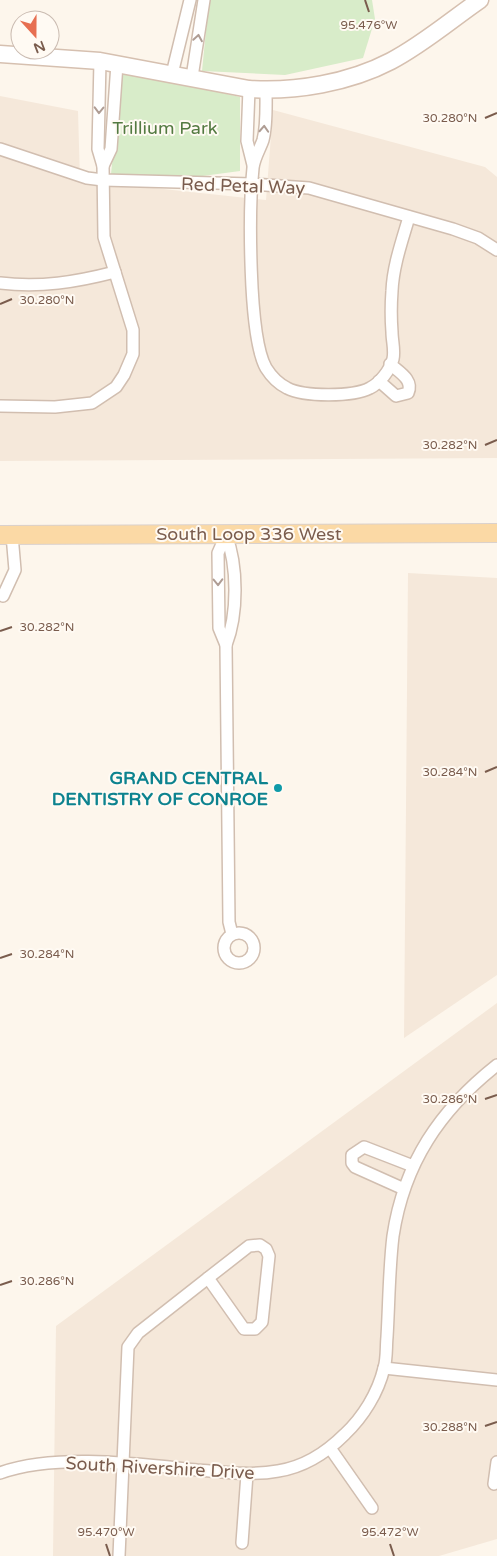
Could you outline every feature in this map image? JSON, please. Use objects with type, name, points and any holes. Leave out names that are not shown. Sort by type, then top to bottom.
[{"type":"main road","name":"South Loop 336 West","points":[[6,535],[497,533]]},
{"type":"street","points":[[172,74],[190,0]]},
{"type":"street","points":[[192,77],[204,0]]},
{"type":"street","points":[[0,54],[117,64],[249,89],[266,90],[324,84],[391,62],[480,0]]},
{"type":"street","points":[[0,406],[75,407],[92,403],[116,387],[129,364],[134,341],[104,237],[102,214],[103,166],[98,149],[100,62]]},
{"type":"street","points":[[103,166],[111,149],[117,64]]},
{"type":"street","points":[[249,89],[247,141],[253,165],[250,232],[255,306],[260,354],[273,378],[286,388],[298,392],[319,394],[359,391],[370,388],[379,381],[390,364],[393,348],[392,289],[396,264],[409,217]]},
{"type":"street","points":[[253,165],[264,138],[266,90]]},
{"type":"street","name":"Red Petal Way","points":[[0,149],[87,178],[309,188],[478,238],[497,250]]},
{"type":"street","points":[[0,283],[48,285],[75,282],[115,272]]},
{"type":"street","points":[[379,381],[396,396],[408,393],[411,386],[409,381],[390,364]]},
{"type":"street","points":[[3,596],[15,570],[6,535]]},
{"type":"street","points":[[226,535],[218,553],[219,628],[226,646],[229,922],[232,934]]},
{"type":"street","name":"South Rivershire Drive","points":[[0,1473],[39,1464],[122,1463],[247,1474],[280,1471],[305,1463],[330,1448],[355,1425],[367,1408],[384,1368],[394,1236],[404,1189],[417,1156],[448,1111],[497,1065]]},
{"type":"street","points":[[404,1189],[355,1167],[352,1163],[352,1155],[359,1148],[364,1147],[413,1166]]},
{"type":"street","points":[[118,1556],[128,1348],[138,1333],[208,1278],[249,1246],[260,1245],[266,1249],[269,1256],[262,1322],[259,1327],[250,1330],[241,1326],[208,1278]]},
{"type":"street","points":[[384,1368],[497,1380]]},
{"type":"street","points":[[330,1448],[372,1508]]},
{"type":"street","points":[[494,1484],[497,1462]]},
{"type":"street","points":[[242,1543],[247,1474]]},
{"type":"shaded area","points":[[0,96],[78,111],[80,180],[266,200],[273,110],[485,167],[497,177],[497,458],[0,461]]},
{"type":"shaded area","points":[[408,573],[497,578],[497,975],[404,1038]]},
{"type":"shaded area","points":[[497,1003],[497,1539],[439,1556],[53,1556],[56,1326]]},
{"type":"green space","points":[[209,0],[372,0],[375,19],[363,58],[285,75],[202,71]]},
{"type":"green space","name":"Trillium Park","points":[[122,70],[240,97],[240,171],[195,177],[111,174]]},
{"type":"place","name":"GRAND CENTRAL DENTISTRY OF CONROE","points":[[278,788]]}]
